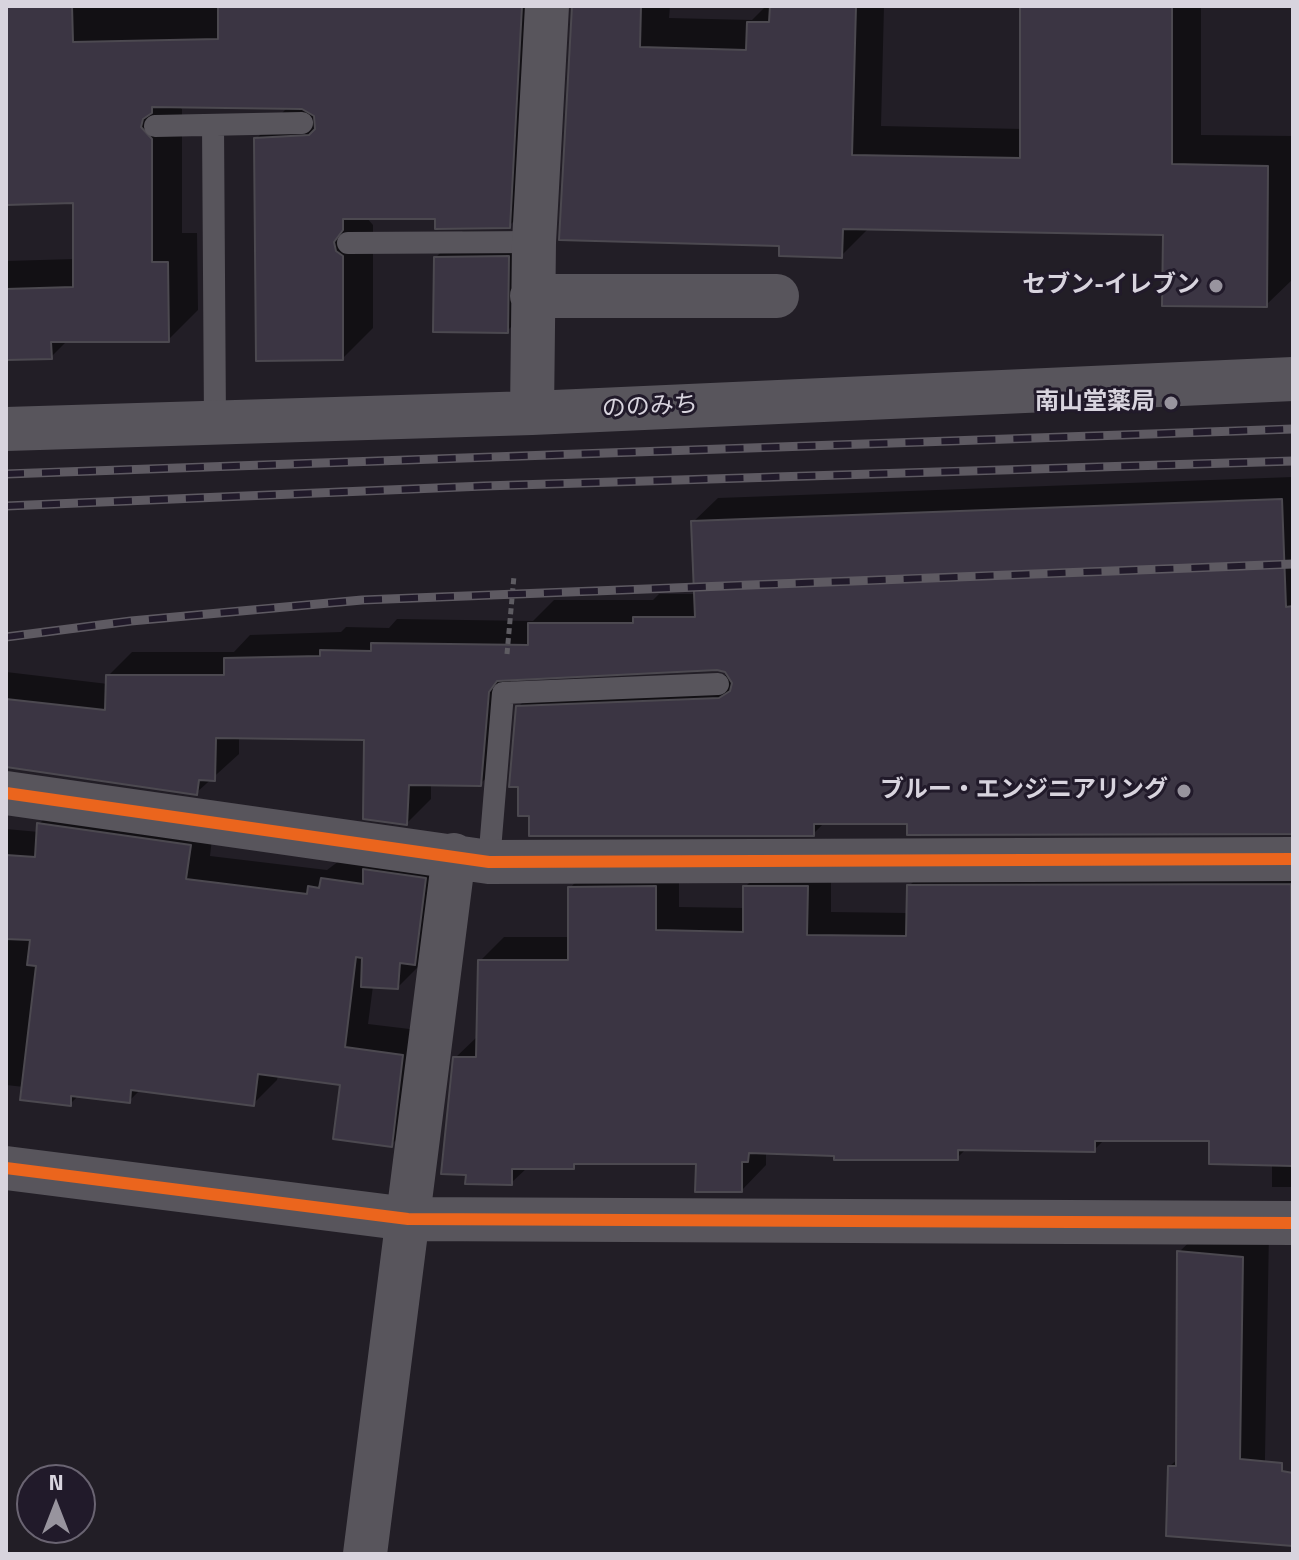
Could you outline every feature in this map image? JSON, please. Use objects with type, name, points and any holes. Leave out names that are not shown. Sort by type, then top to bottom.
[{"type":"street","points":[[532,413],[532,296],[547,6]]},
{"type":"street","points":[[532,296],[777,296]]},
{"type":"street","name":"ののみち","points":[[6,429],[532,413],[1293,379]]},
{"type":"street","points":[[6,793],[471,858],[1293,859]]},
{"type":"street","points":[[365,1554],[408,1219],[471,858]]},
{"type":"street","points":[[6,1168],[408,1219],[1293,1223]]},
{"type":"lane","points":[[155,126],[302,123]]},
{"type":"lane","points":[[213,125],[215,423]]},
{"type":"lane","points":[[348,243],[534,242]]},
{"type":"lane","points":[[471,858],[503,693],[718,684]]},
{"type":"path","points":[[503,693],[514,576]]},
{"type":"building","points":[[6,6],[72,6],[73,42],[218,39],[218,6],[522,6],[510,228],[435,229],[435,219],[343,219],[343,230],[334,242],[336,251],[343,256],[343,360],[256,361],[254,138],[309,135],[315,129],[314,116],[302,109],[152,107],[152,113],[143,119],[141,127],[152,139],[152,262],[168,262],[169,342],[51,342],[52,359],[6,360],[6,289],[73,287],[73,203],[6,205]]},
{"type":"building","points":[[572,6],[641,6],[640,47],[746,50],[747,22],[769,22],[770,6],[856,6],[852,155],[1020,158],[1020,6],[1172,6],[1172,164],[1268,166],[1267,307],[1162,306],[1163,235],[843,229],[842,258],[779,256],[779,246],[559,240]]},
{"type":"building","points":[[509,256],[508,333],[433,332],[434,257]]},
{"type":"building","points":[[1282,499],[1286,607],[1293,606],[1292,834],[907,835],[907,824],[814,824],[814,836],[529,836],[529,816],[518,816],[518,787],[509,787],[516,706],[719,698],[730,691],[732,683],[725,672],[717,670],[497,681],[489,692],[481,786],[409,785],[407,825],[363,819],[364,740],[216,738],[215,781],[199,780],[197,795],[6,767],[6,699],[105,710],[106,675],[224,675],[224,658],[320,656],[320,650],[371,651],[371,643],[528,645],[528,623],[633,623],[633,617],[695,617],[691,521]]},
{"type":"building","points":[[37,823],[191,845],[186,879],[307,894],[308,886],[319,888],[321,878],[363,884],[363,869],[426,878],[415,965],[400,963],[398,989],[361,987],[362,958],[356,957],[345,1047],[403,1055],[392,1147],[333,1139],[340,1085],[258,1074],[254,1106],[131,1090],[130,1103],[71,1096],[71,1106],[20,1100],[36,966],[27,965],[30,940],[6,939],[6,855],[35,857]]},
{"type":"building","points":[[1291,884],[1293,1166],[1209,1164],[1209,1141],[1095,1141],[1095,1152],[958,1150],[958,1160],[834,1160],[834,1156],[749,1153],[748,1162],[742,1162],[742,1192],[695,1192],[696,1164],[574,1164],[574,1169],[512,1169],[512,1185],[465,1184],[466,1175],[441,1174],[453,1057],[476,1057],[478,960],[568,960],[568,887],[656,886],[656,930],[743,932],[743,886],[808,886],[807,935],[906,936],[907,885]]},
{"type":"building","points":[[1177,1251],[1243,1257],[1240,1459],[1282,1463],[1282,1471],[1293,1473],[1293,1546],[1166,1536],[1168,1466],[1176,1466]]},
{"type":"railway","points":[[6,474],[1293,429]]},
{"type":"railway","points":[[6,506],[484,486],[1293,461]]},
{"type":"railway","points":[[6,637],[131,621],[362,600],[1293,564]]},
{"type":"cycle path","points":[[6,793],[489,862],[1293,859]]},
{"type":"cycle path","points":[[6,1168],[408,1219],[1293,1223]]},
{"type":"place","name":"セブン-イレブン","points":[[1216,286]]},
{"type":"place","name":"南山堂薬局","points":[[1171,403]]},
{"type":"place","name":"ブルー・エンジニアリング","points":[[1184,791]]}]
